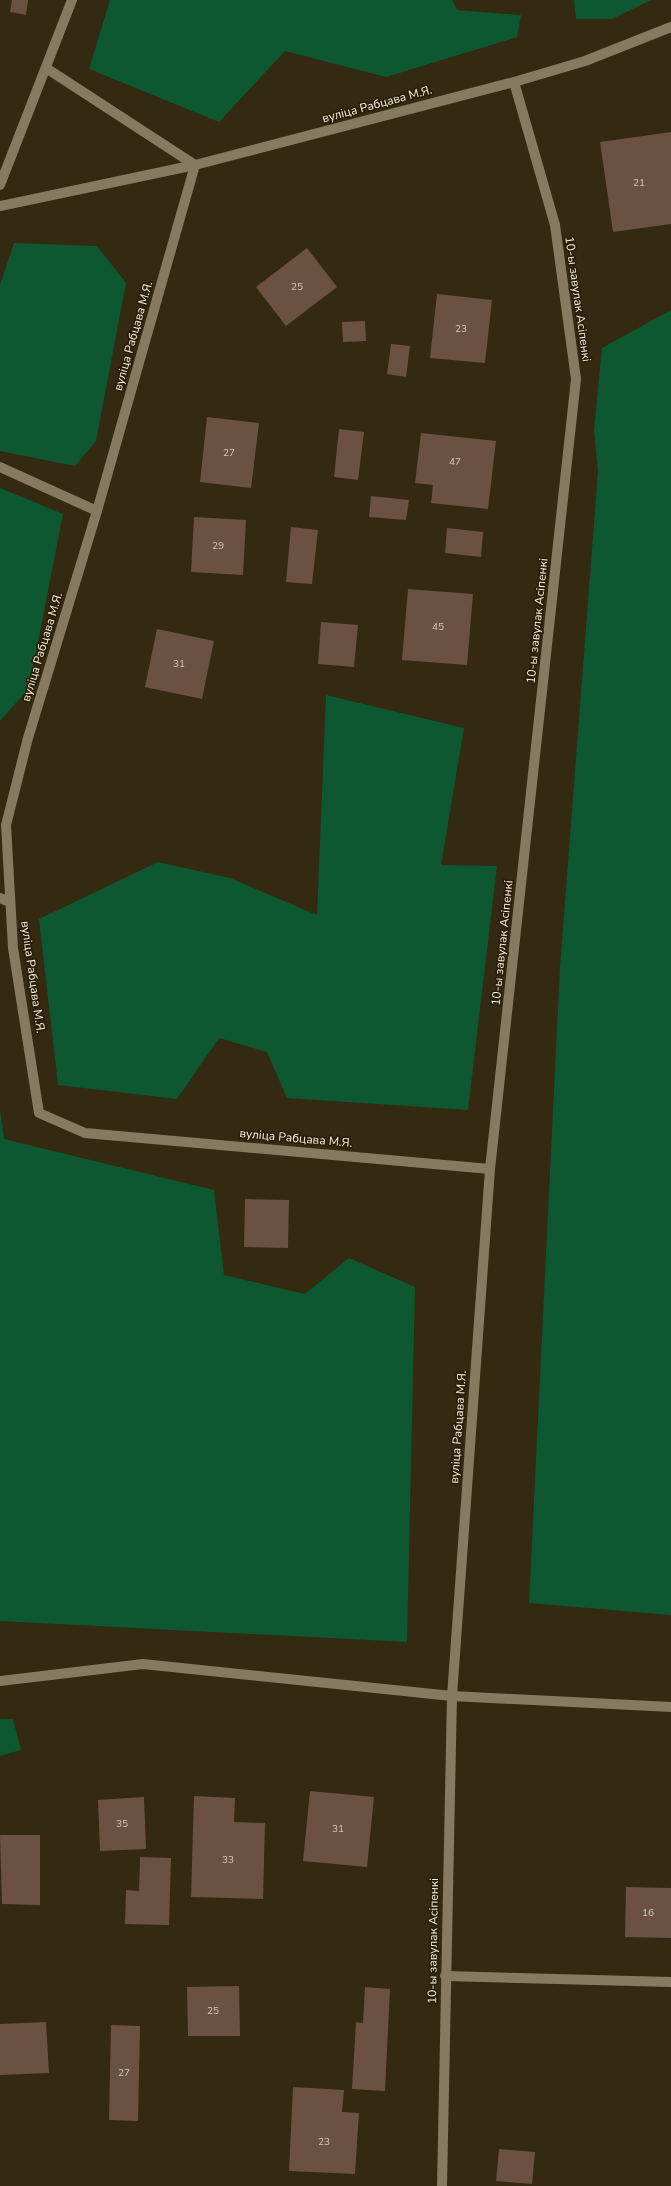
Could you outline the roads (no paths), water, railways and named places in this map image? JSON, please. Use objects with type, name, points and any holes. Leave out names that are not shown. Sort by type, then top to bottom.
[{"type":"street","points":[[0,185],[72,0]]},
{"type":"street","name":"вуліца Рабцава М.Я.","points":[[452,1696],[490,1169],[85,1133],[39,1113],[13,948],[6,826],[28,738],[97,511],[195,165],[514,82],[585,61],[671,27]]},
{"type":"street","points":[[46,68],[195,165]]},
{"type":"street","name":"10-ы завулак Асіпенкі","points":[[490,1169],[576,379],[555,225],[514,82]]},
{"type":"street","points":[[0,206],[195,165]]},
{"type":"street","points":[[0,467],[97,511]]},
{"type":"street","points":[[0,898],[10,902]]},
{"type":"street","points":[[0,1681],[143,1664],[452,1696],[671,1707]]},
{"type":"street","name":"10-ы завулак Асіпенкі","points":[[442,2186],[445,1976],[452,1696]]},
{"type":"street","points":[[445,1976],[671,1982]]}]
